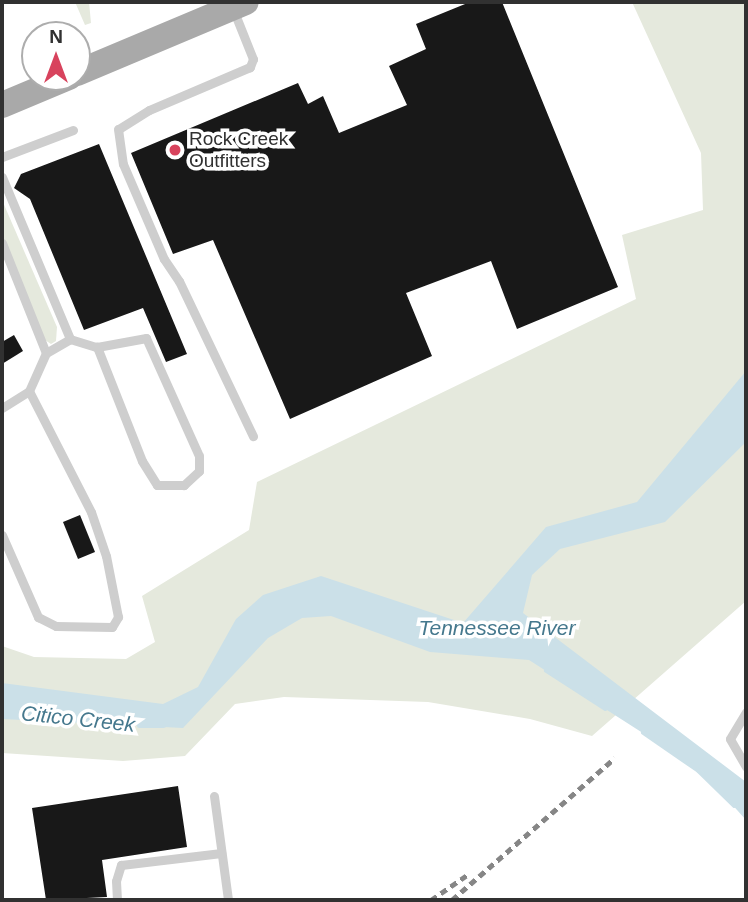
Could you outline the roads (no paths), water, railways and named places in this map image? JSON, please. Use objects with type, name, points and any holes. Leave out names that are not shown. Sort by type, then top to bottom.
[{"type":"main road","points":[[91,68],[239,5]]},
{"type":"main road","points":[[2,105],[36,91]]},
{"type":"lane","points":[[239,5],[253,59],[250,67],[149,110],[118,129],[123,164],[164,259],[253,436]]},
{"type":"lane","points":[[2,157],[73,130]]},
{"type":"lane","points":[[2,177],[70,339]]},
{"type":"lane","points":[[2,243],[46,353]]},
{"type":"lane","points":[[2,408],[29,391],[46,353],[70,339],[97,347],[146,338],[199,456],[199,471],[184,485],[157,485],[142,461],[97,347]]},
{"type":"lane","points":[[2,534],[38,617],[56,626],[113,627],[118,617],[103,545],[29,391]]},
{"type":"lane","points":[[746,712],[730,738],[746,767]]},
{"type":"lane","points":[[214,796],[228,900]]},
{"type":"lane","points":[[117,900],[116,881],[121,865],[221,853]]},
{"type":"water","name":"Tennessee River","points":[[746,371],[746,442],[665,522],[560,549],[532,575],[523,613],[746,782],[746,820],[702,771],[529,660],[430,652],[331,616],[302,618],[268,638],[183,728],[2,719],[2,683],[163,704],[198,687],[236,619],[263,595],[321,576],[463,623],[546,527],[637,502]]},
{"type":"waterway","points":[[546,670],[605,708]]},
{"type":"waterway","name":"Citico Creek","points":[[139,725],[163,725]]},
{"type":"waterway","points":[[643,732],[698,770],[734,805]]},
{"type":"railway","points":[[452,900],[615,758]]},
{"type":"railway","points":[[431,900],[470,873]]},
{"type":"place","name":"Rock Creek Outfitters","points":[[175,150]]}]
